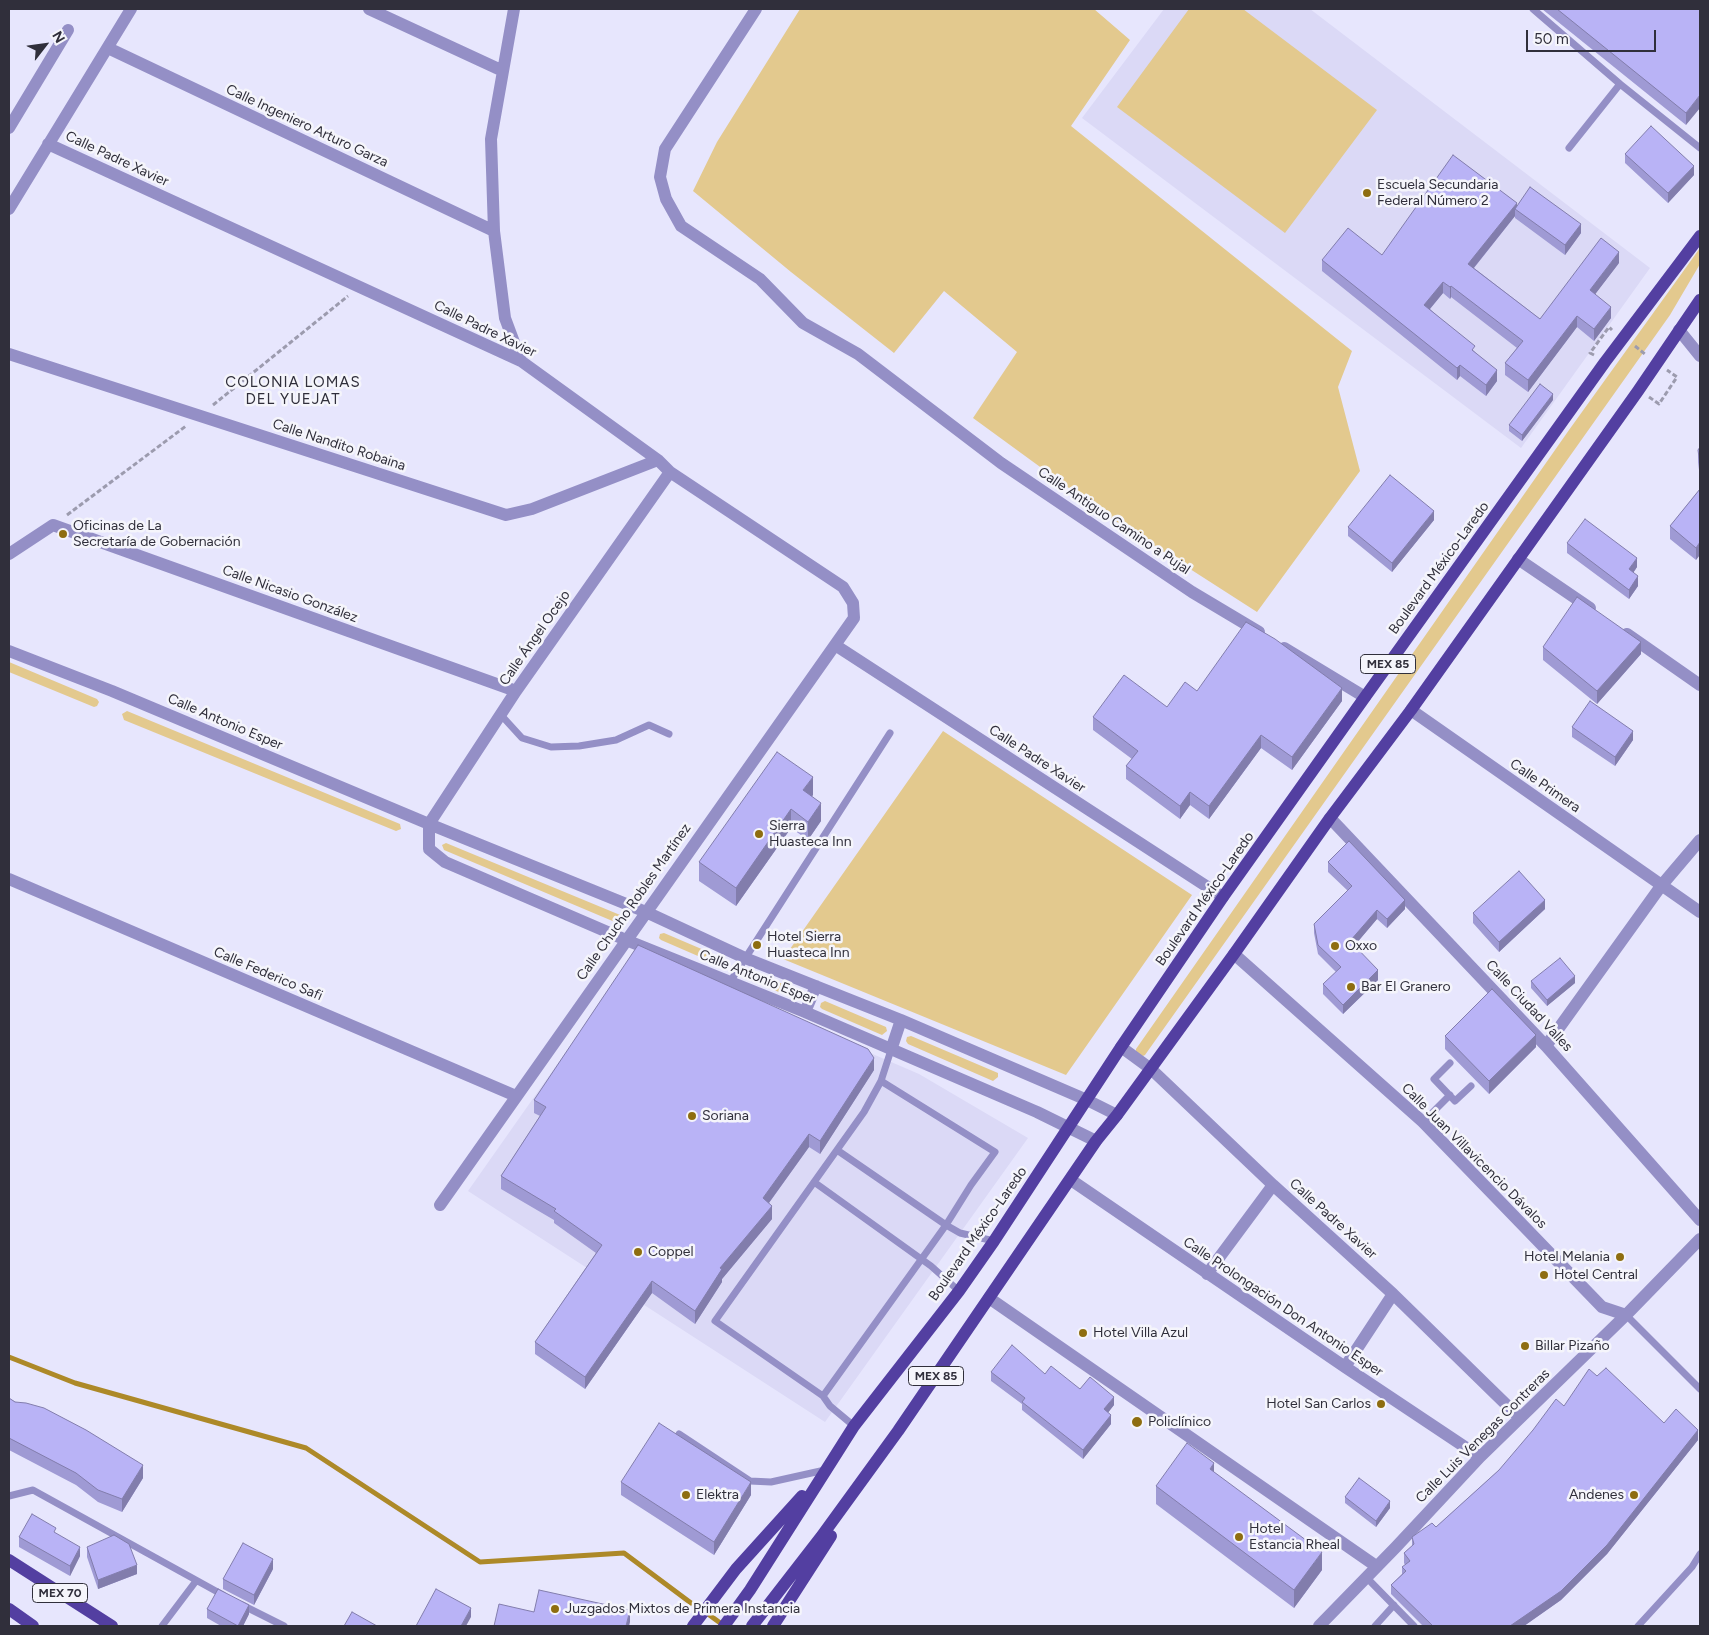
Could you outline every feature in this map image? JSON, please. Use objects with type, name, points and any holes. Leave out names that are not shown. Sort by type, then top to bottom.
[{"type":"main road","name":"Boulevard México-Laredo","points":[[724,1626],[750,1590],[854,1426],[994,1241],[1223,897],[1604,362],[1700,236]]},
{"type":"main road","name":"MEX 85","points":[[752,1626],[898,1431],[1096,1142],[1118,1115],[1330,818],[1411,710],[1638,391],[1700,300]]},
{"type":"main road","points":[[773,1626],[898,1431]]},
{"type":"main road","points":[[692,1626],[736,1569],[825,1470]]},
{"type":"main road","name":"MEX 70","points":[[9,1560],[112,1626]]},
{"type":"main road","name":"MEX 70","points":[[9,1609],[33,1626]]},
{"type":"street","points":[[9,209],[131,9]]},
{"type":"street","points":[[369,9],[503,71]]},
{"type":"street","points":[[514,9],[491,140],[494,232],[505,318],[521,361]]},
{"type":"street","name":"Calle Antiguo Camino a Pujal","points":[[756,9],[665,149],[660,177],[666,199],[681,226],[760,279],[803,323],[858,354],[1001,463],[1192,592],[1364,697]]},
{"type":"street","points":[[9,128],[68,30]]},
{"type":"street","name":"Calle Ingeniero Arturo Garza","points":[[108,48],[494,232]]},
{"type":"street","name":"Calle Padre Xavier","points":[[48,144],[521,361],[658,460],[670,472],[843,587],[853,603],[854,618]]},
{"type":"street","points":[[1679,330],[1700,356]]},
{"type":"street","name":"Calle Nandito Robaina","points":[[9,354],[506,515],[532,509],[658,460]]},
{"type":"street","name":"Calle Ángel Ocejo","points":[[429,824],[516,691],[670,472]]},
{"type":"street","name":"Calle Nicasio González","points":[[9,554],[54,525],[516,691]]},
{"type":"street","points":[[1518,558],[1597,614]]},
{"type":"street","name":"Calle Chucho Robles Martínez","points":[[440,1205],[854,618]]},
{"type":"street","points":[[1613,625],[1700,685]]},
{"type":"street","name":"Calle Padre Xavier","points":[[835,645],[1223,897]]},
{"type":"street","name":"Calle Antonio Esper","points":[[9,651],[112,691],[429,824],[646,912],[745,958],[901,1020],[1118,1115]]},
{"type":"street","name":"Calle Primera","points":[[1411,710],[1700,912]]},
{"type":"street","name":"Calle Ciudad Valles","points":[[1330,818],[1546,1046],[1700,1220]]},
{"type":"street","name":"Calle Antonio Esper","points":[[429,824],[429,849],[445,862],[626,940],[805,1012],[1037,1112],[1096,1142]]},
{"type":"street","points":[[1546,1046],[1661,886],[1700,840]]},
{"type":"street","name":"Calle Federico Safi","points":[[9,879],[516,1096]]},
{"type":"street","name":"Calle Juan Villavicencio Dávalos","points":[[1234,954],[1423,1122],[1602,1307],[1626,1315]]},
{"type":"street","points":[[805,1012],[816,986]]},
{"type":"street","points":[[891,1050],[901,1020]]},
{"type":"street","name":"Calle Padre Xavier","points":[[1122,1047],[1151,1069],[1273,1185],[1392,1294],[1520,1418]]},
{"type":"street","name":"Calle Prolongación Don Antonio Esper","points":[[1071,1180],[1344,1367],[1480,1457]]},
{"type":"street","points":[[1207,1274],[1273,1185]]},
{"type":"street","name":"Calle Luis Venegas Contreras","points":[[1376,1566],[1480,1457],[1626,1315],[1700,1239]]},
{"type":"street","points":[[1344,1367],[1392,1294]]},
{"type":"street","points":[[989,1298],[1376,1566],[1319,1626]]},
{"type":"lane","points":[[1532,9],[1620,84],[1700,148]]},
{"type":"lane","points":[[1569,148],[1620,84]]},
{"type":"lane","points":[[501,715],[522,738],[551,747],[579,746],[616,740],[649,725],[669,734]]},
{"type":"lane","points":[[730,982],[890,733]]},
{"type":"lane","points":[[854,1426],[830,1406],[823,1396],[715,1322],[864,1112],[881,1081],[891,1050]]},
{"type":"lane","points":[[1450,1063],[1434,1079],[1456,1101],[1470,1086]]},
{"type":"lane","points":[[823,1396],[946,1225],[971,1185],[995,1152],[881,1081]]},
{"type":"lane","points":[[1423,1122],[1450,1095]]},
{"type":"lane","points":[[837,1150],[946,1225],[960,1233],[994,1241]]},
{"type":"lane","points":[[814,1182],[921,1259],[958,1291]]},
{"type":"lane","points":[[1626,1315],[1700,1388]]},
{"type":"lane","points":[[679,1434],[750,1481],[771,1482],[825,1470]]},
{"type":"lane","points":[[9,1496],[33,1490],[228,1598]]},
{"type":"lane","points":[[1638,1626],[1692,1567],[1700,1554]]},
{"type":"lane","points":[[1366,1577],[1414,1626]]},
{"type":"lane","points":[[162,1626],[196,1581]]},
{"type":"lane","points":[[236,1602],[276,1625],[284,1626]]},
{"type":"lane","points":[[1375,1626],[1394,1605]]},
{"type":"path","points":[[1590,353],[1609,327],[1616,333]]},
{"type":"path","points":[[1631,344],[1654,360]]},
{"type":"path","points":[[1659,404],[1677,377],[1662,366]]},
{"type":"shaded area","points":[[800,9],[1094,9],[1130,40],[1071,126],[1352,351],[1338,387],[1360,471],[1257,612],[1106,515],[973,418],[1017,352],[944,291],[894,353],[791,272],[693,191],[717,142]]},
{"type":"shaded area","name":"Escuela Secundaria Federal Número 2","points":[[1164,9],[1310,9],[1650,268],[1521,448],[1082,118]]},
{"type":"shaded area","points":[[1189,9],[1243,9],[1377,110],[1285,233],[1117,107]]},
{"type":"shaded area","points":[[1700,248],[1700,264],[1670,315],[1145,1055],[1136,1054],[1136,1049],[1569,430]]},
{"type":"shaded area","points":[[9,662],[97,699],[99,702],[94,707],[9,672]]},
{"type":"shaded area","points":[[127,711],[400,824],[401,829],[396,831],[124,720],[122,714]]},
{"type":"shaded area","points":[[943,731],[1192,895],[1066,1075],[783,959]]},
{"type":"shaded area","points":[[446,843],[625,917],[627,920],[626,924],[622,925],[444,850],[442,845]]},
{"type":"shaded area","points":[[664,933],[725,959],[726,963],[724,966],[721,966],[661,940],[659,938],[660,934]]},
{"type":"shaded area","points":[[636,952],[919,1074],[1028,1138],[825,1422],[468,1191]]},
{"type":"shaded area","points":[[748,969],[792,988],[793,992],[788,996],[744,977],[744,971]]},
{"type":"shaded area","points":[[825,1001],[886,1027],[887,1031],[882,1035],[822,1009],[820,1007],[821,1003]]},
{"type":"shaded area","points":[[911,1036],[998,1073],[998,1077],[993,1081],[908,1044],[906,1041],[907,1037]]},
{"type":"building","points":[[1557,9],[1700,9],[1700,95],[1686,113]]},
{"type":"building","points":[[1651,126],[1694,166],[1668,193],[1625,154]]},
{"type":"building","points":[[1453,155],[1517,203],[1468,264],[1540,319],[1601,238],[1619,252],[1590,290],[1611,307],[1594,329],[1577,316],[1528,380],[1505,363],[1523,341],[1451,286],[1443,282],[1424,305],[1475,346],[1472,350],[1497,370],[1486,385],[1460,365],[1457,368],[1322,260],[1348,228],[1382,255]]},
{"type":"building","points":[[1530,187],[1581,224],[1565,245],[1515,209]]},
{"type":"building","points":[[1540,384],[1553,394],[1522,435],[1509,425]]},
{"type":"building","points":[[1700,447],[1700,465],[1698,450]]},
{"type":"building","points":[[1390,475],[1434,511],[1392,563],[1348,527]]},
{"type":"building","points":[[1700,489],[1700,542],[1696,548],[1670,526]]},
{"type":"building","points":[[1585,519],[1637,558],[1629,569],[1638,576],[1629,590],[1567,543]]},
{"type":"building","points":[[1577,597],[1641,642],[1597,691],[1543,647]]},
{"type":"building","points":[[1246,622],[1275,639],[1342,688],[1292,757],[1261,735],[1209,806],[1190,792],[1180,806],[1126,766],[1138,751],[1093,717],[1124,675],[1167,707],[1185,682],[1197,691]]},
{"type":"building","points":[[1590,701],[1633,731],[1615,757],[1572,727]]},
{"type":"building","name":"Sierra Huasteca Inn","points":[[777,752],[813,777],[803,790],[821,803],[808,822],[791,809],[736,888],[699,862]]},
{"type":"building","points":[[1349,841],[1405,900],[1387,919],[1377,910],[1350,941],[1378,970],[1343,1005],[1323,984],[1341,967],[1318,945],[1314,924],[1352,886],[1328,862]]},
{"type":"building","points":[[1519,871],[1545,900],[1499,942],[1473,913]]},
{"type":"building","name":"Soriana","points":[[638,945],[868,1049],[874,1058],[820,1141],[809,1134],[763,1198],[772,1206],[720,1268],[722,1269],[695,1311],[652,1281],[585,1377],[535,1342],[602,1245],[554,1211],[556,1209],[501,1176],[546,1107],[534,1100]]},
{"type":"building","points":[[1560,958],[1575,976],[1547,1000],[1531,981]]},
{"type":"building","points":[[1492,989],[1536,1035],[1489,1081],[1445,1036]]},
{"type":"building","points":[[1012,1345],[1045,1374],[1051,1366],[1080,1389],[1090,1377],[1114,1397],[1104,1409],[1111,1415],[1083,1450],[1022,1402],[1025,1398],[991,1372]]},
{"type":"building","points":[[1606,1368],[1664,1423],[1676,1409],[1698,1430],[1607,1545],[1561,1591],[1510,1626],[1433,1626],[1391,1585],[1406,1571],[1402,1567],[1410,1561],[1404,1553],[1414,1544],[1412,1537],[1432,1523],[1436,1527],[1499,1470],[1556,1399],[1564,1406],[1589,1369],[1597,1376]]},
{"type":"building","points":[[9,1398],[15,1402],[44,1408],[86,1430],[143,1465],[122,1499],[98,1490],[76,1473],[9,1438]]},
{"type":"building","name":"Elektra","points":[[659,1423],[751,1482],[714,1542],[621,1482]]},
{"type":"building","name":"Hotel Estancia Rheal","points":[[1187,1443],[1214,1463],[1210,1469],[1322,1552],[1294,1590],[1156,1486]]},
{"type":"building","points":[[1359,1478],[1390,1501],[1376,1521],[1345,1497]]},
{"type":"building","points":[[32,1514],[56,1528],[54,1532],[80,1547],[70,1566],[19,1537]]},
{"type":"building","points":[[114,1535],[129,1544],[137,1565],[98,1580],[87,1547]]},
{"type":"building","points":[[243,1543],[273,1559],[254,1595],[223,1579]]},
{"type":"building","points":[[218,1589],[249,1605],[238,1626],[207,1609]]},
{"type":"building","points":[[436,1589],[471,1608],[461,1626],[416,1626]]},
{"type":"building","points":[[539,1590],[630,1610],[626,1626],[494,1626],[499,1604],[534,1612]]},
{"type":"building","points":[[352,1612],[377,1626],[344,1626]]},
{"type":"waterway","points":[[9,1357],[75,1383],[306,1448],[480,1562],[624,1553],[691,1603]]},
{"type":"waterway","points":[[708,1614],[723,1625]]},
{"type":"place","name":"Escuela Secundaria Federal Número 2","points":[[1367,193]]},
{"type":"place","name":"Oficinas de La Secretaría de Gobernación","points":[[63,534]]},
{"type":"place","name":"Sierra Huasteca Inn","points":[[759,834]]},
{"type":"place","name":"Hotel Sierra Huasteca Inn","points":[[757,945]]},
{"type":"place","name":"Oxxo","points":[[1335,946]]},
{"type":"place","name":"Bar El Granero","points":[[1351,987]]},
{"type":"place","name":"Soriana","points":[[692,1116]]},
{"type":"place","name":"Coppel","points":[[638,1252]]},
{"type":"place","name":"Hotel Melania","points":[[1620,1257]]},
{"type":"place","name":"Hotel Central","points":[[1544,1275]]},
{"type":"place","name":"Hotel Villa Azul","points":[[1083,1333]]},
{"type":"place","name":"Billar Pizaño","points":[[1525,1346]]},
{"type":"place","name":"Hotel San Carlos","points":[[1381,1404]]},
{"type":"place","name":"Policlínico","points":[[1137,1422]]},
{"type":"place","name":"Elektra","points":[[686,1495]]},
{"type":"place","name":"Andenes","points":[[1634,1495]]},
{"type":"place","name":"Hotel Estancia Rheal","points":[[1239,1537]]},
{"type":"place","name":"Juzgados Mixtos de Primera Instancia","points":[[555,1609]]},
{"type":"district","name":"COLONIA LOMAS DEL YUEJAT","points":[[293,392]]}]
